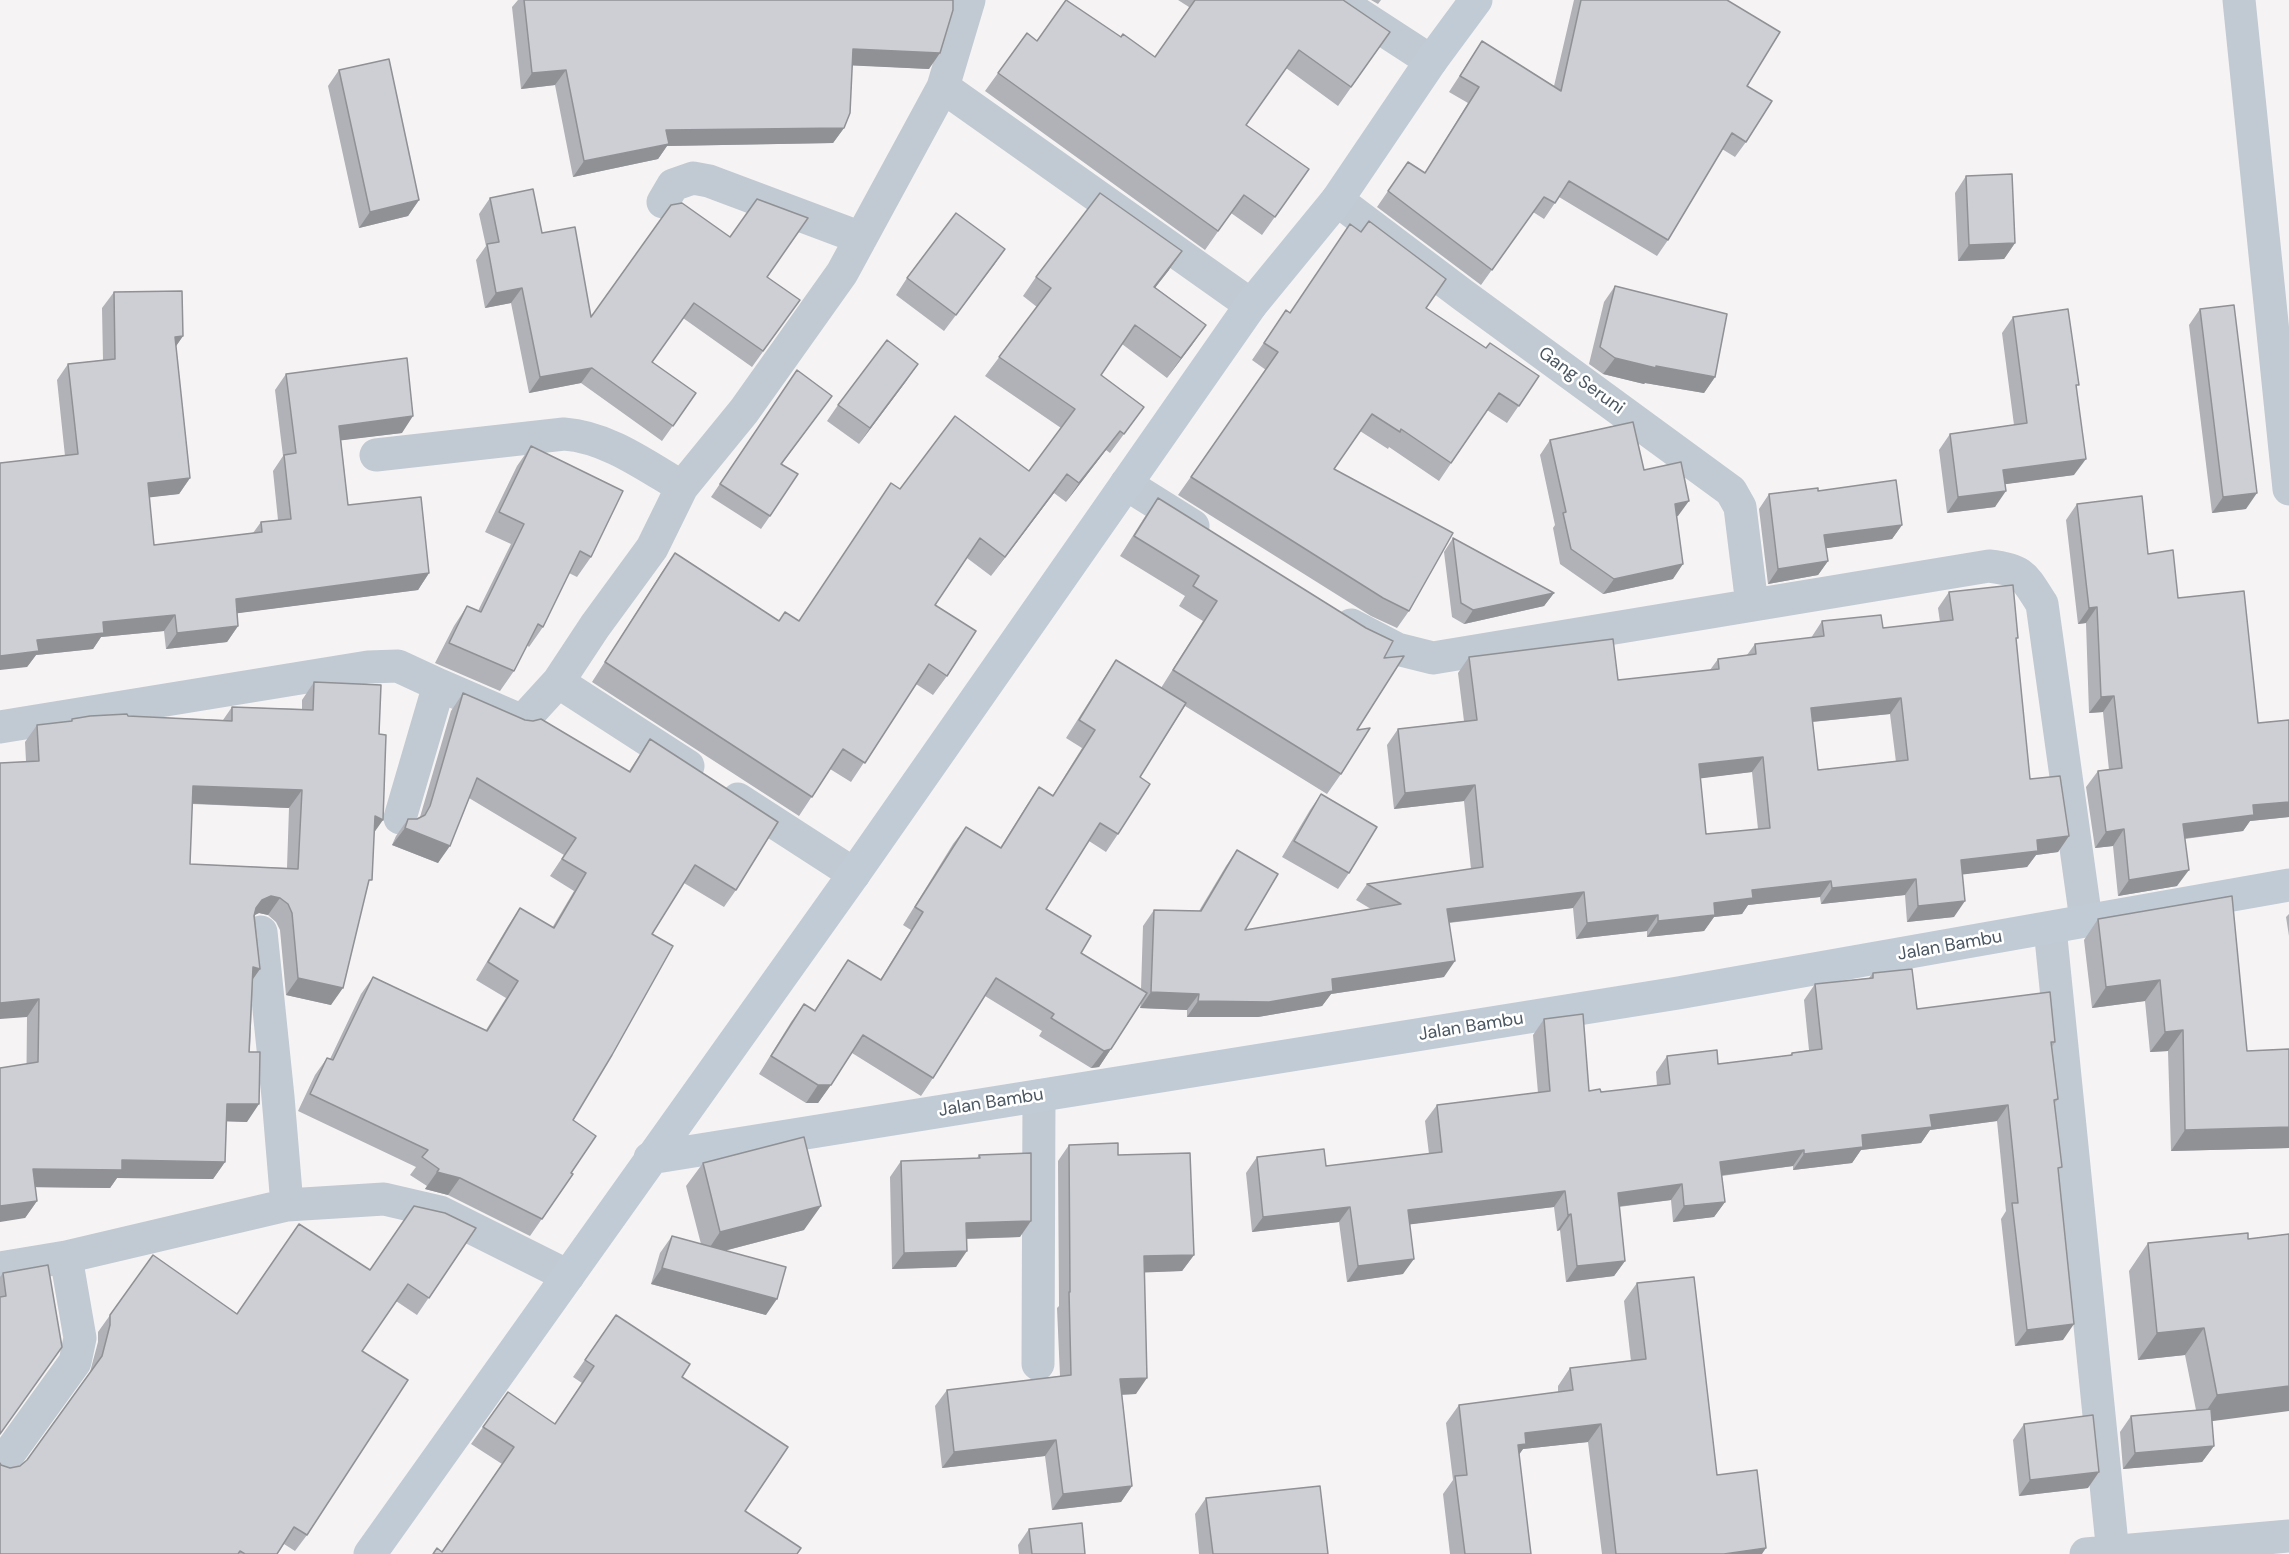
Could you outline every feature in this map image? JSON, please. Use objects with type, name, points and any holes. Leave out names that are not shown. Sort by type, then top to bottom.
[{"type":"main road","points":[[369,1554],[854,874],[1251,306],[1337,200],[1431,61],[1476,0]]},
{"type":"main road","name":"Jalan Bambu","points":[[650,1158],[1678,993],[2289,885]]},
{"type":"street","points":[[0,727],[382,666],[398,666],[520,720],[526,717],[558,682],[595,626],[652,548],[682,487],[744,411],[842,273],[943,87],[969,0]]},
{"type":"street","points":[[1337,0],[1431,61]]},
{"type":"street","points":[[2239,0],[2289,489]]},
{"type":"street","points":[[943,87],[1251,306]]},
{"type":"street","points":[[663,202],[673,185],[693,178],[709,181],[861,238]]},
{"type":"street","name":"Gang Seruni","points":[[1337,200],[1463,296],[1731,491],[1740,507],[1752,605]]},
{"type":"street","points":[[376,455],[564,434],[583,435],[600,440],[682,487]]},
{"type":"street","points":[[1125,484],[1214,540]]},
{"type":"street","points":[[1323,607],[1362,632],[1397,649],[1433,658],[1989,566],[2007,568],[2024,575],[2042,604],[2086,920]]},
{"type":"street","points":[[558,682],[854,874]]},
{"type":"street","points":[[400,818],[439,685]]},
{"type":"street","points":[[2050,928],[2104,1553],[2289,1536]]},
{"type":"street","points":[[261,932],[287,1205]]},
{"type":"street","points":[[1038,1364],[1039,1096]]},
{"type":"street","points":[[0,1268],[66,1257],[287,1205],[384,1199],[440,1212],[568,1276]]},
{"type":"street","points":[[0,1466],[75,1362],[80,1338],[66,1257]]},
{"type":"building","points":[[524,0],[953,0],[953,10],[940,53],[853,49],[850,113],[844,128],[666,130],[669,144],[584,161],[566,70],[532,73]]},
{"type":"building","points":[[1066,0],[1121,37],[1123,34],[1155,57],[1195,0],[1343,0],[1390,32],[1351,87],[1299,50],[1246,125],[1309,169],[1275,217],[1244,195],[1218,231],[998,73],[1027,33],[1037,41]]},
{"type":"building","points":[[1581,0],[1727,0],[1780,32],[1747,86],[1772,101],[1746,142],[1732,133],[1668,240],[1569,181],[1555,203],[1544,197],[1492,270],[1388,191],[1408,162],[1425,173],[1479,87],[1460,76],[1482,41],[1561,91]]},
{"type":"building","points":[[389,59],[419,200],[370,212],[339,70]]},
{"type":"building","points":[[2012,174],[2015,243],[1969,245],[1966,176]]},
{"type":"building","points":[[533,189],[542,233],[575,227],[591,317],[671,205],[682,203],[730,237],[757,199],[808,218],[767,277],[800,300],[763,351],[694,303],[652,362],[696,393],[673,426],[592,368],[540,377],[522,288],[496,293],[487,244],[499,242],[490,198]]},
{"type":"building","points":[[1100,193],[1182,251],[1154,287],[1206,325],[1181,358],[1135,325],[1101,375],[1144,407],[1124,434],[1120,431],[1079,483],[1067,474],[1005,557],[980,538],[935,605],[976,631],[947,676],[929,664],[865,763],[843,749],[812,797],[605,662],[675,553],[779,621],[785,612],[799,621],[891,483],[900,489],[955,416],[1029,471],[1075,409],[999,357],[1051,288],[1036,277]]},
{"type":"building","points":[[956,213],[1005,249],[956,315],[907,278]]},
{"type":"building","points":[[1369,221],[1446,279],[1426,308],[1486,348],[1490,343],[1539,376],[1519,406],[1499,393],[1451,463],[1401,429],[1400,432],[1372,414],[1334,469],[1453,533],[1409,611],[1383,598],[1191,477],[1278,352],[1264,343],[1286,310],[1290,313],[1350,224],[1361,232]]},
{"type":"building","points":[[1615,286],[1727,314],[1715,377],[1656,366],[1656,368],[1615,358],[1600,347]]},
{"type":"building","points":[[182,291],[183,336],[175,337],[190,478],[148,483],[154,545],[262,532],[261,522],[291,519],[284,455],[296,453],[286,374],[407,358],[413,416],[339,426],[348,505],[421,497],[429,573],[236,599],[238,626],[177,633],[175,615],[103,622],[104,633],[37,640],[39,651],[0,656],[0,463],[78,454],[68,364],[115,359],[114,292]]},
{"type":"building","points":[[2234,305],[2257,493],[2223,497],[2200,309]]},
{"type":"building","points":[[2068,309],[2079,385],[2076,385],[2086,459],[2003,470],[2006,491],[1958,497],[1950,434],[2027,423],[2013,317]]},
{"type":"building","points":[[887,340],[918,364],[870,428],[838,405]]},
{"type":"building","points":[[797,370],[832,396],[781,464],[798,474],[770,516],[720,484]]},
{"type":"building","points":[[1633,422],[1644,470],[1681,462],[1689,501],[1675,504],[1683,564],[1614,579],[1571,549],[1563,513],[1566,512],[1550,440]]},
{"type":"building","points":[[531,446],[623,491],[591,557],[580,551],[543,627],[538,624],[514,671],[449,643],[467,606],[481,612],[524,524],[499,512]]},
{"type":"building","points":[[1896,480],[1902,525],[1824,535],[1828,561],[1778,569],[1769,494],[1818,488],[1818,491]]},
{"type":"building","points":[[2142,496],[2148,554],[2173,550],[2178,598],[2244,591],[2258,723],[2289,720],[2289,802],[2253,805],[2254,815],[2183,824],[2189,870],[2129,880],[2124,829],[2106,832],[2098,771],[2122,768],[2114,696],[2101,697],[2097,607],[2089,608],[2077,504]]},
{"type":"building","points":[[1158,498],[1366,628],[1393,641],[1384,658],[1404,656],[1357,730],[1370,728],[1341,774],[1173,670],[1217,601],[1193,586],[1199,576],[1134,536]]},
{"type":"building","points":[[1453,538],[1554,593],[1473,610],[1461,603]]},
{"type":"building","points":[[2013,585],[2030,779],[2060,776],[2069,836],[2037,840],[2038,851],[1961,860],[1965,901],[1918,906],[1916,879],[1832,888],[1831,881],[1752,890],[1753,898],[1714,903],[1715,915],[1658,921],[1658,915],[1587,923],[1584,892],[1447,909],[1455,961],[1332,979],[1333,991],[1269,1002],[1198,1001],[1199,994],[1151,992],[1154,910],[1201,911],[1237,850],[1278,874],[1245,930],[1401,904],[1367,884],[1483,867],[1475,785],[1405,793],[1398,729],[1477,720],[1469,657],[1613,639],[1618,680],[1719,669],[1718,659],[1756,654],[1755,644],[1824,636],[1822,621],[1881,615],[1883,628],[1953,620],[1949,592]],"holes":[[[1901,698],[1908,760],[1818,770],[1811,708]],[[1763,757],[1770,828],[1706,834],[1699,764]]]},
{"type":"building","points":[[1116,660],[1186,703],[1140,777],[1150,784],[1118,834],[1100,823],[1046,909],[1091,936],[1081,953],[1147,993],[1111,1049],[1104,1051],[1051,1018],[1054,1014],[996,978],[933,1078],[863,1035],[831,1085],[818,1085],[771,1056],[804,1004],[815,1011],[848,960],[881,980],[923,912],[915,907],[966,827],[1001,848],[1039,787],[1053,796],[1095,730],[1079,720]]},
{"type":"building","points":[[314,682],[381,685],[379,734],[386,735],[383,820],[375,816],[372,880],[369,880],[343,988],[298,978],[292,913],[288,904],[280,898],[271,896],[262,900],[254,916],[260,969],[253,967],[249,1052],[260,1052],[259,1104],[227,1104],[225,1162],[122,1160],[122,1170],[33,1169],[37,1201],[0,1206],[0,1068],[38,1062],[39,999],[0,1003],[0,763],[39,761],[37,725],[72,721],[72,719],[127,714],[128,716],[232,721],[232,707],[313,710]],"holes":[[[193,786],[302,790],[298,869],[190,864]]]},
{"type":"building","points":[[463,693],[525,720],[541,719],[630,772],[650,739],[778,822],[736,890],[695,865],[652,934],[673,946],[573,1120],[596,1136],[542,1219],[460,1178],[437,1172],[439,1169],[422,1157],[428,1150],[310,1094],[327,1058],[333,1060],[373,977],[487,1031],[518,981],[488,962],[520,908],[554,928],[586,873],[562,859],[576,838],[477,778],[450,846],[405,828],[408,819],[417,819],[425,815],[430,806]]},
{"type":"building","points":[[1321,794],[1377,827],[1349,873],[1294,841]]},
{"type":"building","points":[[2232,896],[2247,1051],[2289,1049],[2289,1127],[2185,1130],[2183,1030],[2165,1032],[2160,980],[2106,987],[2098,919]]},
{"type":"building","points":[[1912,969],[1917,1009],[2050,992],[2055,1042],[2051,1042],[2058,1099],[2054,1100],[2062,1167],[2058,1168],[2074,1324],[2027,1330],[2012,1203],[2018,1203],[2008,1105],[1930,1115],[1932,1127],[1862,1135],[1863,1147],[1804,1154],[1804,1150],[1720,1162],[1725,1202],[1684,1206],[1682,1184],[1618,1193],[1625,1261],[1577,1266],[1571,1214],[1568,1215],[1565,1191],[1408,1210],[1414,1259],[1358,1266],[1350,1207],[1263,1217],[1257,1157],[1324,1149],[1326,1166],[1442,1152],[1437,1105],[1550,1091],[1544,1019],[1583,1014],[1589,1091],[1600,1089],[1601,1092],[1670,1084],[1667,1056],[1717,1050],[1718,1064],[1822,1049],[1815,984],[1873,978],[1873,973]]},
{"type":"building","points":[[804,1137],[821,1206],[720,1232],[703,1163]]},
{"type":"building","points":[[1118,1143],[1118,1155],[1190,1153],[1194,1255],[1144,1256],[1147,1378],[1120,1379],[1132,1486],[1063,1494],[1056,1440],[954,1452],[947,1390],[1071,1375],[1069,1145]]},
{"type":"building","points":[[1031,1153],[1031,1221],[966,1223],[967,1251],[904,1253],[901,1161],[980,1158],[979,1155]]},
{"type":"building","points":[[414,1206],[445,1213],[476,1228],[429,1298],[408,1284],[362,1351],[408,1380],[307,1535],[294,1527],[277,1554],[245,1554],[240,1551],[238,1554],[0,1554],[0,1463],[10,1468],[20,1466],[27,1460],[102,1356],[110,1325],[110,1315],[153,1255],[237,1314],[299,1224],[370,1270]]},
{"type":"building","points":[[2248,1233],[2248,1239],[2289,1234],[2289,1386],[2217,1395],[2204,1328],[2157,1333],[2148,1243]]},
{"type":"building","points":[[672,1236],[786,1267],[777,1299],[662,1268]]},
{"type":"building","points":[[48,1265],[62,1347],[0,1434],[0,1297],[6,1296],[3,1273]]},
{"type":"building","points":[[1694,1277],[1717,1475],[1757,1470],[1766,1548],[1724,1554],[1616,1554],[1601,1424],[1525,1433],[1526,1444],[1518,1445],[1531,1554],[1465,1554],[1455,1476],[1467,1475],[1459,1405],[1573,1390],[1570,1368],[1646,1359],[1637,1283]]},
{"type":"building","points":[[616,1315],[690,1364],[682,1377],[788,1447],[745,1511],[801,1548],[797,1554],[433,1554],[437,1548],[442,1552],[514,1447],[483,1427],[508,1392],[555,1424],[594,1366],[585,1360]]},
{"type":"building","points":[[2211,1409],[2214,1446],[2135,1453],[2131,1416]]},
{"type":"building","points":[[2093,1415],[2099,1472],[2030,1480],[2024,1424]]},
{"type":"building","points":[[1320,1486],[1328,1554],[1213,1554],[1206,1498]]},
{"type":"building","points":[[1082,1523],[1085,1554],[1032,1554],[1029,1529]]}]
